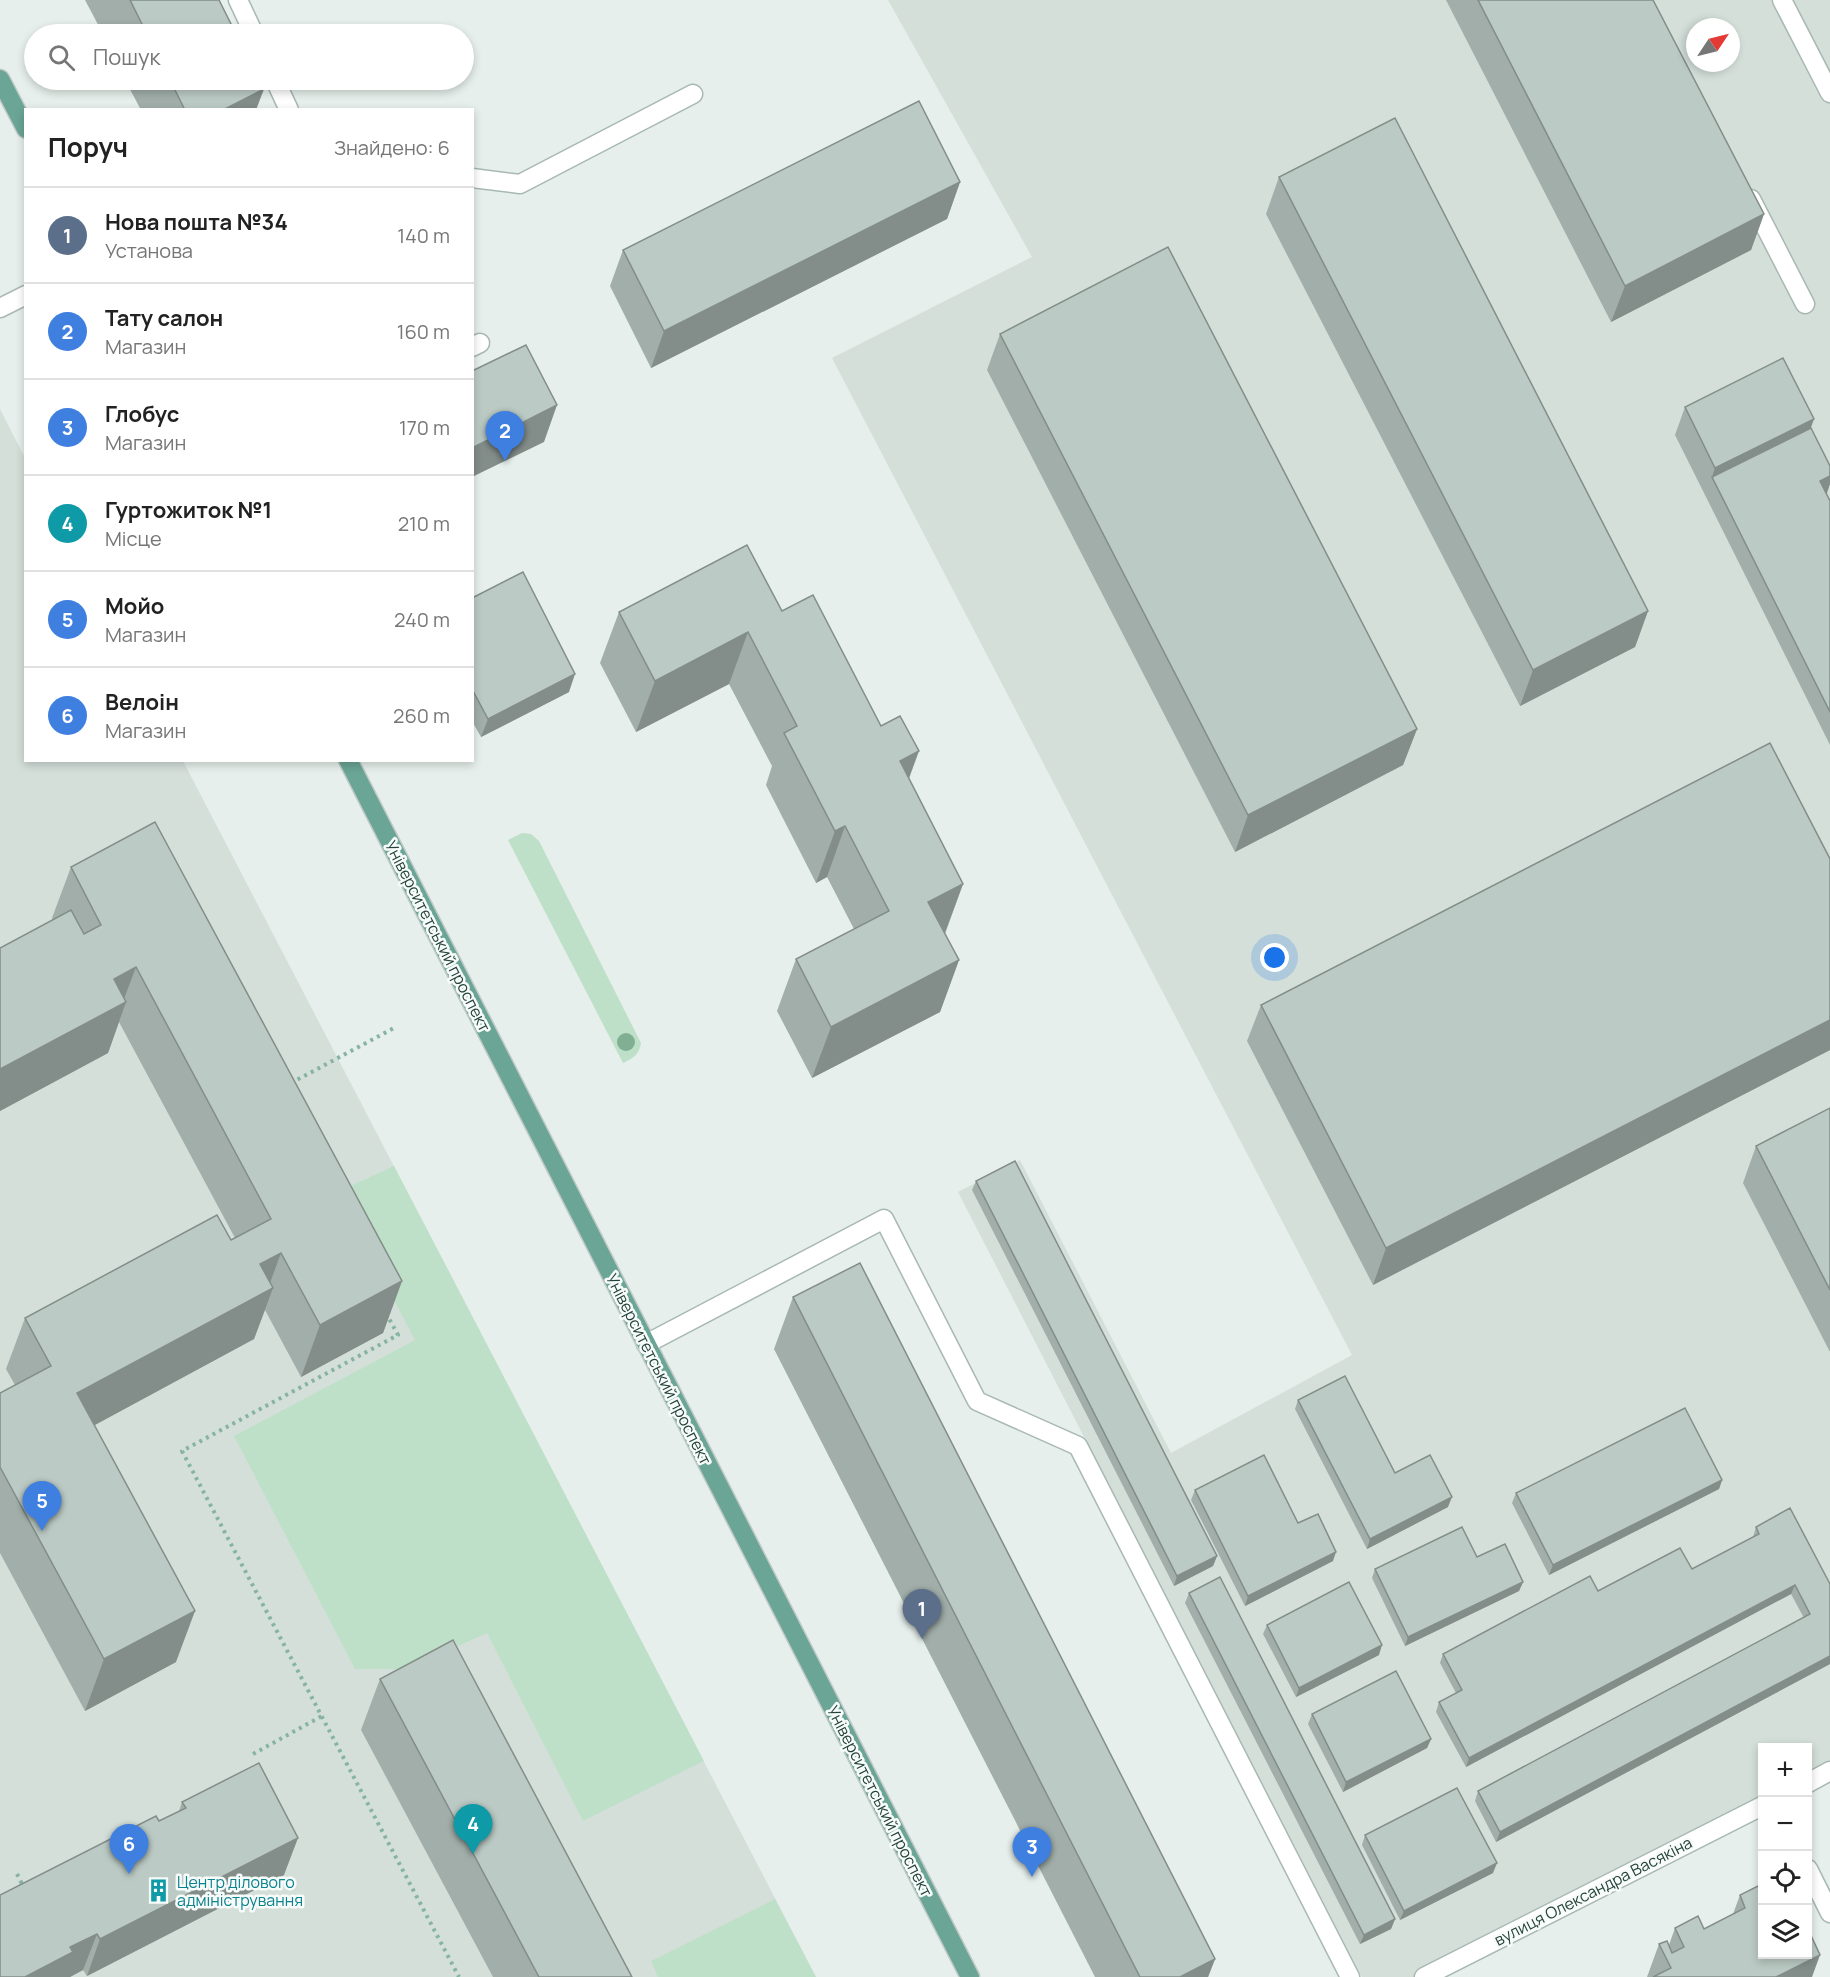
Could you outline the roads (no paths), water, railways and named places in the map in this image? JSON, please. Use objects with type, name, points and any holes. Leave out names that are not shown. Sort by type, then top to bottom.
[{"type":"main road","points":[[0,79],[24,125]]},
{"type":"main road","name":"Університетський проспект","points":[[349,762],[970,1977]]},
{"type":"street","points":[[238,0],[249,24]]},
{"type":"street","points":[[1782,0],[1830,93]]},
{"type":"street","points":[[280,90],[288,108]]},
{"type":"street","points":[[474,178],[520,184],[693,94]]},
{"type":"street","points":[[1740,178],[1805,304]]},
{"type":"street","points":[[0,308],[24,296]]},
{"type":"street","points":[[646,1344],[884,1219],[977,1401],[1078,1446],[1350,1977]]},
{"type":"street","points":[[1812,1781],[1830,1771]]},
{"type":"street","name":"вулиця Олександра Васякіна","points":[[1424,1977],[1758,1808]]},
{"type":"street","points":[[1812,1877],[1830,1913]]},
{"type":"place","name":"Тату салон","points":[[505,461]]},
{"type":"place","name":"Мойо","points":[[42,1531]]},
{"type":"place","name":"Нова пошта №34","points":[[922,1639]]},
{"type":"place","name":"Гуртожиток №1","points":[[473,1854]]},
{"type":"place","name":"Велоін","points":[[129,1874]]},
{"type":"place","name":"Глобус","points":[[1032,1877]]},
{"type":"place","name":"Центр ділового адміністрування","points":[[159,1891]]}]
